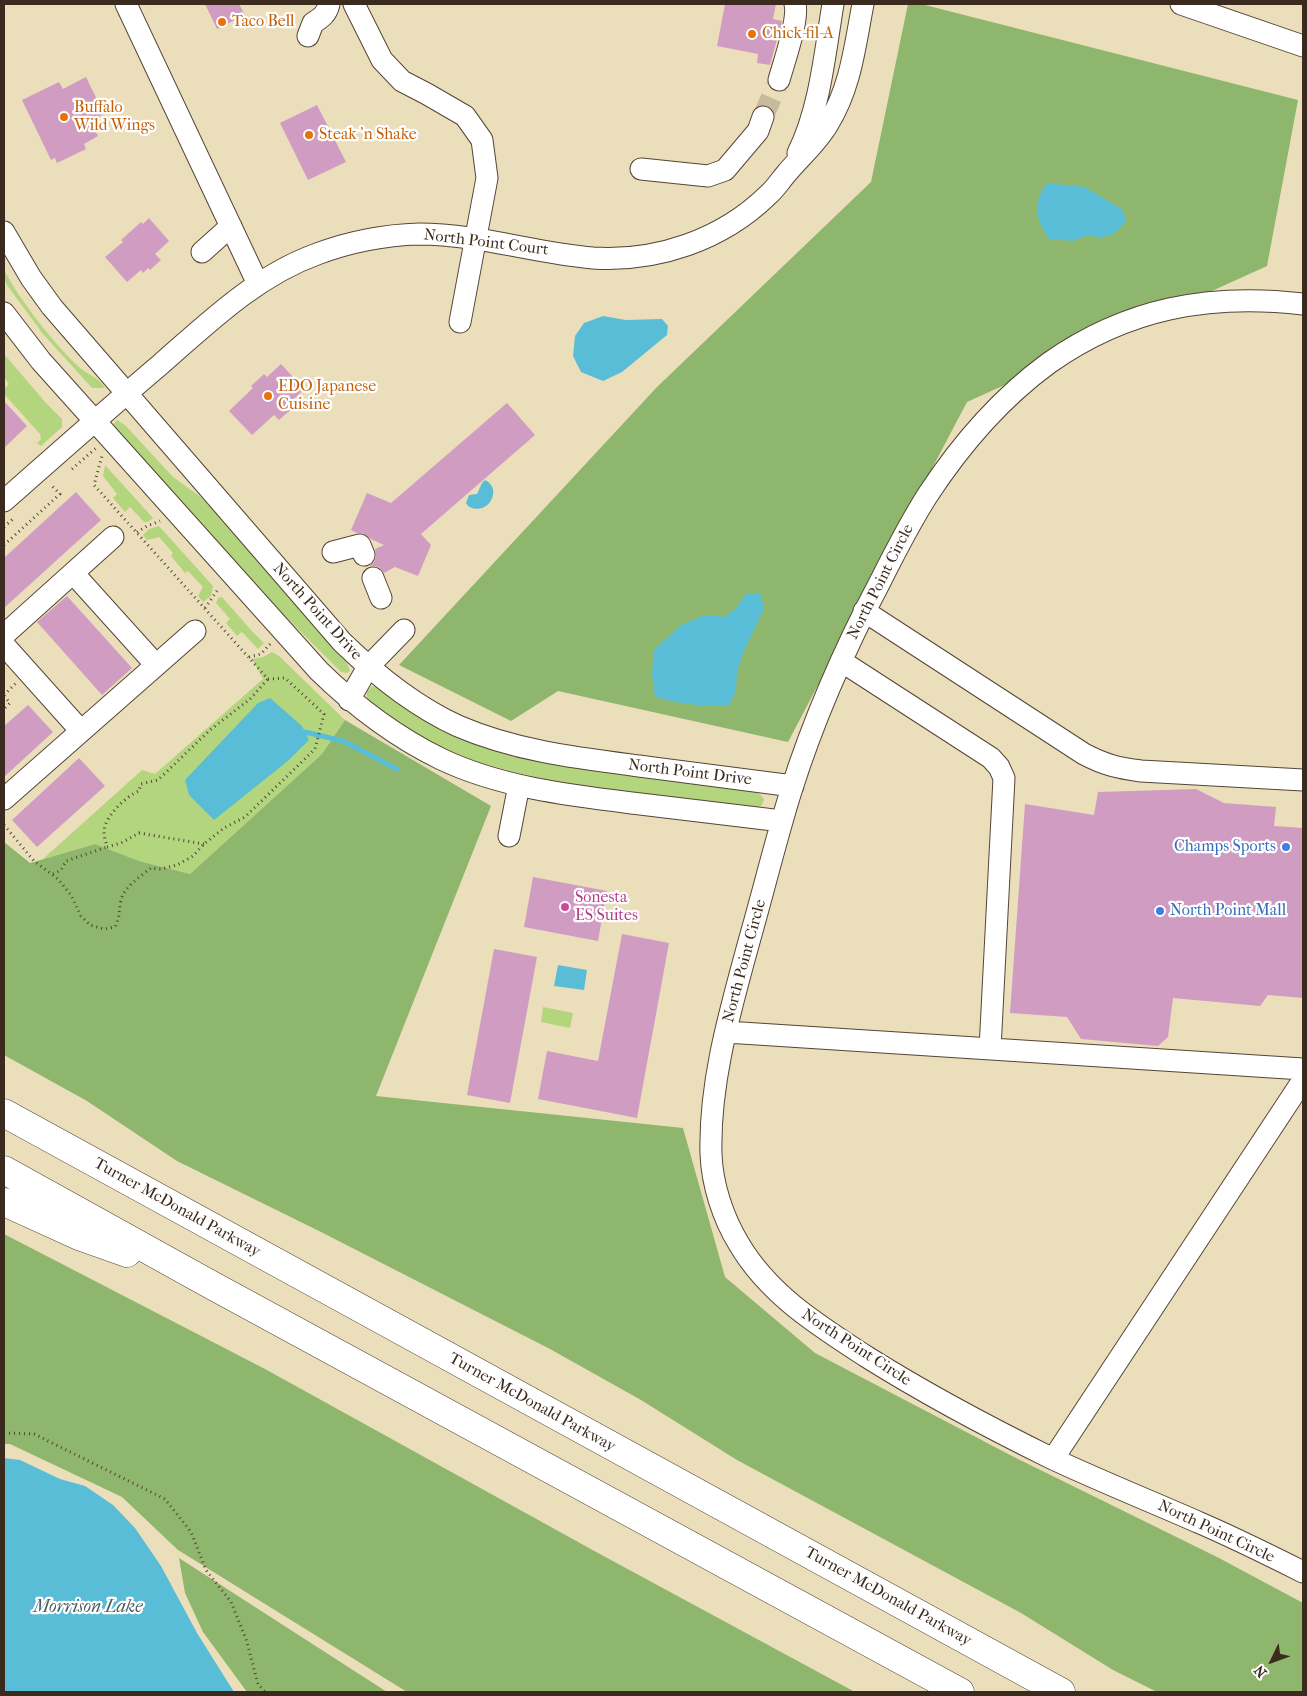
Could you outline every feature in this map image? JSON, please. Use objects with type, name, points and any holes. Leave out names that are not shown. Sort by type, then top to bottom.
[{"type":"highway","name":"Turner McDonald Parkway","points":[[4,1113],[1061,1692]]},
{"type":"highway","points":[[4,1170],[960,1692]]},
{"type":"highway","points":[[4,1202],[80,1236],[206,1282]]},
{"type":"street","points":[[126,4],[258,284]]},
{"type":"street","points":[[308,36],[313,23],[322,18],[329,4]]},
{"type":"street","points":[[354,4],[382,60],[395,74],[402,81],[465,116],[482,140],[487,178],[460,322]]},
{"type":"street","points":[[779,80],[792,32],[795,4]]},
{"type":"street","name":"North Point Court","points":[[788,171],[800,148],[809,123],[816,97],[833,4]]},
{"type":"street","name":"North Point Court","points":[[4,501],[222,311],[258,284],[291,265],[316,254],[367,240],[419,234],[477,239],[591,257],[622,259],[669,251],[703,239],[726,228],[770,194],[827,126],[841,102],[850,75],[863,4]]},
{"type":"street","points":[[1181,4],[1303,46]]},
{"type":"street","points":[[641,169],[708,176],[725,170],[758,131],[763,117]]},
{"type":"street","points":[[202,252],[231,226]]},
{"type":"street","name":"North Point Drive","points":[[4,232],[31,278],[52,307],[319,617],[368,667],[412,700],[457,725],[489,738],[528,749],[568,757],[793,786]]},
{"type":"street","name":"North Point Circle","points":[[1303,304],[1273,301],[1215,301],[1187,304],[1157,311],[1111,328],[1049,363],[1026,382],[998,408],[952,460],[926,498],[864,611],[841,660],[809,739],[782,821],[726,1032],[714,1101],[711,1159],[719,1198],[737,1242],[765,1280],[783,1298],[838,1339],[935,1397],[1053,1458],[1199,1522],[1303,1571]]},
{"type":"street","points":[[4,313],[41,361],[318,671],[349,700],[377,721],[408,741],[442,759],[477,773],[519,785],[562,794],[782,821]]},
{"type":"street","points":[[4,635],[113,537]]},
{"type":"street","points":[[332,552],[360,545],[364,554]]},
{"type":"street","points":[[74,573],[156,665]]},
{"type":"street","points":[[373,578],[381,598]]},
{"type":"street","points":[[864,611],[1102,764],[1141,771],[1303,780]]},
{"type":"street","points":[[349,700],[368,667],[404,630]]},
{"type":"street","points":[[4,799],[195,631]]},
{"type":"street","points":[[4,645],[82,731]]},
{"type":"street","points":[[841,660],[991,758],[999,767],[1004,778],[990,1049]]},
{"type":"street","points":[[508,836],[519,785]]},
{"type":"street","points":[[726,1032],[1303,1069]]},
{"type":"street","points":[[1053,1458],[1303,1080]]},
{"type":"path","points":[[102,455],[94,485],[268,679]]},
{"type":"path","points":[[4,545],[60,494],[52,486]]},
{"type":"path","points":[[137,532],[160,521]]},
{"type":"path","points":[[205,608],[219,588]]},
{"type":"path","points":[[249,657],[261,654],[271,643]]},
{"type":"path","points":[[4,825],[34,861],[53,874],[71,895],[81,916],[90,925],[104,929],[115,926],[120,918],[121,898],[128,887],[151,868],[161,869],[176,865],[193,856],[204,844],[224,828],[245,817],[315,749],[324,714],[285,678],[268,679],[250,699],[210,730],[158,780],[141,784],[139,791],[130,794],[110,816],[104,830],[107,847]]},
{"type":"path","points":[[4,709],[10,703],[4,695],[17,683]]},
{"type":"path","points":[[53,874],[61,870],[66,861],[121,843],[139,833],[204,844]]},
{"type":"path","points":[[4,1433],[34,1434],[164,1499],[191,1532],[206,1570],[231,1602],[246,1639],[258,1684],[265,1692]]},
{"type":"green space","points":[[908,4],[921,4],[1298,100],[1267,266],[967,402],[788,742],[558,691],[511,721],[399,665],[657,387],[871,182]]},
{"type":"green space","points":[[4,270],[28,307],[58,346],[85,372],[100,381],[105,388],[92,388],[43,334],[7,285],[4,278]]},
{"type":"green space","points":[[4,354],[62,419],[62,427],[41,446],[37,443],[41,439],[40,434],[4,394],[4,389],[9,384],[4,377]]},
{"type":"green space","points":[[117,420],[125,425],[173,477],[202,498],[347,663],[350,671],[347,673],[341,672],[259,590],[115,431],[113,425]]},
{"type":"green space","points":[[105,465],[153,518],[148,522],[144,522],[130,507],[125,512],[113,498],[117,494],[103,476]]},
{"type":"green space","points":[[159,526],[213,586],[211,596],[203,602],[198,596],[203,587],[188,571],[185,573],[171,556],[173,553],[159,537],[147,540],[143,535],[149,529]]},
{"type":"green space","points":[[222,597],[264,643],[258,649],[242,632],[237,636],[226,623],[230,619],[216,603],[218,598]]},
{"type":"green space","points":[[272,652],[279,656],[345,720],[322,754],[190,874],[139,861],[95,844],[43,859],[142,770],[155,774],[263,679],[252,659],[263,657]]},
{"type":"green space","points":[[372,686],[380,688],[422,717],[753,790],[761,795],[764,800],[756,810],[597,788],[509,771],[453,752],[399,724],[367,698],[367,692]]},
{"type":"green space","points":[[345,720],[491,806],[376,1096],[683,1128],[725,1277],[815,1353],[1014,1457],[1219,1558],[1303,1603],[1303,1692],[1157,1692],[1113,1670],[1021,1613],[737,1460],[641,1400],[550,1349],[177,1161],[87,1101],[4,1055],[4,842],[30,863],[95,844],[139,861],[190,874],[322,754]]},
{"type":"green space","points":[[543,1007],[573,1013],[570,1028],[541,1022]]},
{"type":"green space","points":[[4,1234],[265,1369],[855,1692],[407,1692],[178,1550],[122,1497],[10,1444],[4,1444]]},
{"type":"green space","points":[[179,1558],[387,1692],[247,1692],[203,1632],[185,1593]]},
{"type":"water","points":[[1047,183],[1085,187],[1123,210],[1126,222],[1113,234],[1100,238],[1088,235],[1073,241],[1049,239],[1037,211],[1039,198]]},
{"type":"water","points":[[603,316],[626,320],[662,319],[668,326],[667,335],[622,372],[603,381],[581,372],[573,356],[575,336],[584,323]]},
{"type":"water","points":[[485,480],[491,484],[493,490],[491,501],[481,508],[475,509],[468,506],[466,503],[469,495],[477,494]]},
{"type":"water","points":[[746,594],[761,594],[764,609],[743,653],[737,672],[736,691],[729,705],[710,706],[655,697],[652,673],[654,650],[681,625],[705,615],[724,617],[736,608]]},
{"type":"water","points":[[270,698],[302,726],[309,740],[289,760],[214,820],[189,795],[185,780],[258,703]]},
{"type":"water","points":[[558,965],[587,970],[584,990],[554,986]]},
{"type":"water","name":"Morrison Lake","points":[[4,1458],[20,1460],[60,1479],[85,1486],[113,1505],[135,1528],[161,1566],[197,1633],[234,1692],[4,1692]]},
{"type":"building","name":"Taco Bell","points":[[205,4],[239,4],[245,15],[217,29]]},
{"type":"building","name":"Chick-fil-A","points":[[725,4],[776,4],[773,19],[782,21],[770,65],[757,63],[758,54],[717,46]]},
{"type":"building","name":"Buffalo Wild Wings","points":[[86,77],[104,114],[90,120],[98,136],[84,144],[86,149],[57,163],[55,158],[51,160],[22,100],[59,82],[63,89]]},
{"type":"building","name":"Steak 'n Shake","points":[[317,105],[346,162],[308,180],[280,123]]},
{"type":"building","points":[[149,218],[169,241],[155,254],[161,260],[150,270],[148,268],[143,273],[141,270],[127,282],[105,257],[123,242],[121,240],[141,222],[143,224]]},
{"type":"building","points":[[281,364],[304,389],[292,401],[296,405],[279,420],[274,415],[252,435],[229,411],[253,388],[251,386],[264,374],[267,377]]},
{"type":"building","points":[[4,401],[27,426],[4,448]]},
{"type":"building","points":[[507,403],[535,435],[421,534],[431,545],[418,576],[395,567],[384,573],[380,568],[369,566],[376,557],[375,549],[384,545],[363,533],[351,530],[367,493],[391,503]]},
{"type":"building","points":[[76,492],[101,520],[4,608],[4,558]]},
{"type":"building","points":[[67,596],[132,668],[102,695],[37,622]]},
{"type":"building","points":[[28,705],[53,732],[4,777],[4,726]]},
{"type":"building","points":[[79,758],[105,786],[37,847],[12,820]]},
{"type":"building","name":"North Point Mall","points":[[1196,789],[1224,803],[1276,807],[1274,826],[1303,828],[1303,998],[1268,995],[1260,1006],[1173,998],[1168,1037],[1158,1046],[1081,1039],[1067,1017],[1010,1013],[1025,804],[1094,815],[1098,792]]},
{"type":"building","points":[[533,877],[607,891],[598,941],[524,927]]},
{"type":"building","points":[[622,934],[669,943],[637,1118],[538,1099],[547,1051],[598,1061]]},
{"type":"building","points":[[494,949],[537,957],[510,1103],[467,1095]]},
{"type":"waterway","points":[[305,732],[343,741],[397,769]]},
{"type":"tunnel","points":[[763,117],[779,80]]},
{"type":"place","name":"Taco Bell","points":[[222,22]]},
{"type":"place","name":"Chick-fil-A","points":[[752,34]]},
{"type":"place","name":"Buffalo Wild Wings","points":[[64,117]]},
{"type":"place","name":"Steak 'n Shake","points":[[309,135]]},
{"type":"place","name":"EDO Japanese Cuisine","points":[[268,396]]},
{"type":"place","name":"Champs Sports","points":[[1286,847]]},
{"type":"place","name":"Sonesta ES Suites","points":[[565,907]]},
{"type":"place","name":"North Point Mall","points":[[1160,911]]}]
